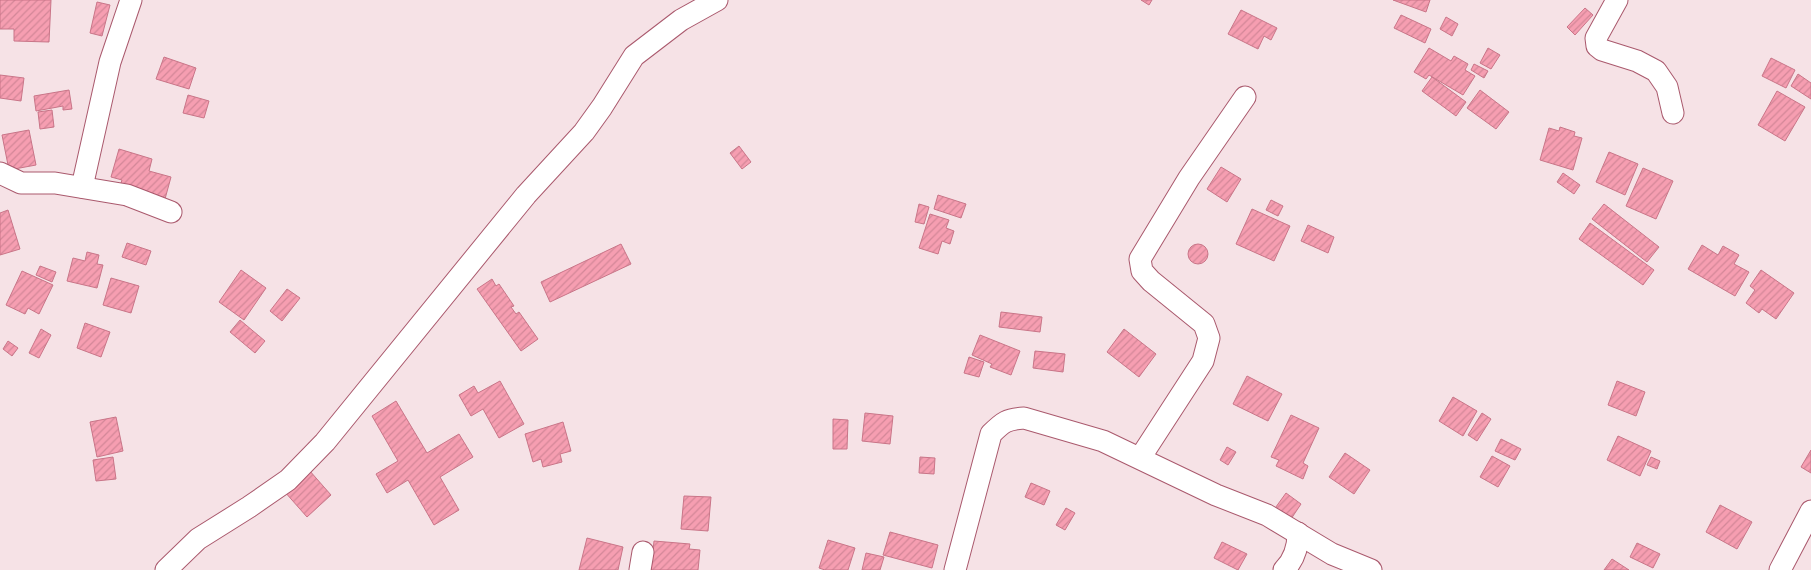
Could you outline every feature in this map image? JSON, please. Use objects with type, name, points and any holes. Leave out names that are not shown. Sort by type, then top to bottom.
[{"type":"street","points":[[82,187],[110,62],[131,0]]},
{"type":"street","points":[[166,570],[198,539],[288,480],[325,442],[526,195],[584,132],[634,56],[681,20],[718,0]]},
{"type":"street","points":[[1617,0],[1596,38],[1597,46],[1602,50],[1637,61],[1656,71],[1667,87],[1673,112]]},
{"type":"street","points":[[1140,458],[1202,361],[1209,338],[1204,324],[1151,281],[1142,271],[1140,259],[1189,178],[1245,97]]},
{"type":"street","points":[[0,173],[21,183],[55,183],[127,195],[171,212]]},
{"type":"street","points":[[955,570],[991,434],[1002,422],[1024,418],[1103,441],[1216,495],[1267,515],[1332,554],[1371,570]]},
{"type":"street","points":[[1780,570],[1811,511]]},
{"type":"street","points":[[1284,570],[1298,546],[1298,533]]},
{"type":"building","points":[[0,0],[51,0],[49,42],[14,41],[14,29],[0,29]]},
{"type":"building","points":[[1141,0],[1152,0],[1149,5]]},
{"type":"building","points":[[1393,0],[1430,0],[1426,12]]},
{"type":"building","points":[[97,2],[110,5],[102,36],[90,33]]},
{"type":"building","points":[[1585,8],[1593,15],[1575,35],[1567,27]]},
{"type":"building","points":[[1241,10],[1277,28],[1271,40],[1264,36],[1258,49],[1228,34]]},
{"type":"building","points":[[1401,15],[1431,29],[1425,43],[1394,28]]},
{"type":"building","points":[[1446,17],[1458,24],[1452,36],[1440,29]]},
{"type":"building","points":[[1429,48],[1451,61],[1454,56],[1468,64],[1465,70],[1475,76],[1463,95],[1429,75],[1426,79],[1414,72]]},
{"type":"building","points":[[1488,48],[1500,55],[1491,69],[1480,63]]},
{"type":"building","points":[[164,57],[196,68],[189,89],[156,79]]},
{"type":"building","points":[[1771,58],[1795,70],[1786,88],[1762,76]]},
{"type":"building","points":[[1474,64],[1488,71],[1484,78],[1471,70]]},
{"type":"building","points":[[1798,74],[1811,83],[1811,99],[1791,86]]},
{"type":"building","points":[[0,75],[24,78],[21,101],[0,98]]},
{"type":"building","points":[[1432,77],[1466,102],[1456,116],[1422,91]]},
{"type":"building","points":[[69,90],[72,109],[63,110],[63,106],[36,111],[34,96]]},
{"type":"building","points":[[1480,90],[1509,112],[1496,129],[1467,108]]},
{"type":"building","points":[[1777,91],[1805,107],[1785,141],[1758,125]]},
{"type":"building","points":[[188,95],[209,101],[204,118],[183,113]]},
{"type":"building","points":[[52,110],[54,127],[40,129],[38,112]]},
{"type":"building","points":[[1560,127],[1575,132],[1574,136],[1582,138],[1573,170],[1540,160],[1549,128],[1559,131]]},
{"type":"building","points":[[29,130],[36,165],[9,170],[2,135]]},
{"type":"building","points":[[739,146],[751,162],[742,169],[730,153]]},
{"type":"building","points":[[119,149],[152,159],[149,171],[171,177],[165,199],[120,186],[122,180],[111,177]]},
{"type":"building","points":[[1609,152],[1638,164],[1625,195],[1596,182]]},
{"type":"building","points":[[1221,167],[1241,179],[1227,202],[1207,189]]},
{"type":"building","points":[[1643,168],[1673,181],[1656,219],[1626,206]]},
{"type":"building","points":[[1563,173],[1580,185],[1574,194],[1557,182]]},
{"type":"building","points":[[938,195],[966,204],[961,218],[934,209]]},
{"type":"building","points":[[1271,200],[1283,206],[1278,216],[1266,210]]},
{"type":"building","points":[[919,204],[929,207],[924,224],[915,222]]},
{"type":"building","points":[[1604,204],[1659,247],[1647,262],[1592,219]]},
{"type":"building","points":[[1252,209],[1290,226],[1274,261],[1236,244]]},
{"type":"building","points":[[8,210],[20,249],[0,255],[0,213]]},
{"type":"building","points":[[930,214],[949,220],[946,228],[954,231],[950,244],[942,241],[938,254],[919,248]]},
{"type":"building","points":[[1590,223],[1654,270],[1643,285],[1579,239]]},
{"type":"building","points":[[1308,225],[1334,237],[1328,253],[1301,241]]},
{"type":"building","points":[[127,243],[151,251],[146,265],[122,257]]},
{"type":"building","points":[[621,244],[631,264],[550,302],[541,282]]},
{"type":"building","points":[[1198,244],[1205,247],[1208,254],[1205,261],[1198,264],[1191,261],[1188,254],[1191,247]]},
{"type":"building","points":[[1702,245],[1718,255],[1723,246],[1739,255],[1734,264],[1749,272],[1735,296],[1688,269]]},
{"type":"building","points":[[87,252],[99,255],[97,264],[103,265],[97,288],[67,281],[73,258],[85,261]]},
{"type":"building","points":[[40,266],[56,272],[52,282],[36,275]]},
{"type":"building","points":[[241,270],[266,288],[244,320],[219,302]]},
{"type":"building","points":[[1761,270],[1794,293],[1776,319],[1762,309],[1759,313],[1746,303],[1755,290],[1750,286]]},
{"type":"building","points":[[22,271],[53,285],[39,314],[28,308],[25,314],[6,305]]},
{"type":"building","points":[[111,278],[139,286],[131,313],[103,305]]},
{"type":"building","points":[[492,279],[496,286],[499,284],[514,306],[511,307],[516,314],[519,312],[538,339],[521,351],[477,289]]},
{"type":"building","points":[[287,289],[300,298],[282,321],[270,311]]},
{"type":"building","points":[[1001,312],[1042,317],[1040,332],[999,327]]},
{"type":"building","points":[[240,320],[265,341],[255,353],[230,332]]},
{"type":"building","points":[[85,323],[110,332],[101,357],[77,348]]},
{"type":"building","points":[[41,329],[51,335],[39,358],[29,353]]},
{"type":"building","points":[[1124,329],[1156,354],[1139,377],[1107,352]]},
{"type":"building","points":[[980,335],[1020,351],[1011,375],[990,367],[992,364],[972,355]]},
{"type":"building","points":[[8,341],[18,348],[12,356],[3,349]]},
{"type":"building","points":[[1035,351],[1065,354],[1063,372],[1033,368]]},
{"type":"building","points":[[969,357],[984,362],[979,377],[964,373]]},
{"type":"building","points":[[1247,376],[1282,394],[1268,421],[1233,404]]},
{"type":"building","points":[[500,381],[524,424],[499,438],[483,409],[471,416],[459,395],[474,386],[478,393]]},
{"type":"building","points":[[1617,381],[1645,392],[1636,416],[1608,405]]},
{"type":"building","points":[[1453,397],[1477,411],[1463,436],[1439,421]]},
{"type":"building","points":[[396,401],[427,453],[459,434],[473,457],[440,477],[459,510],[434,525],[408,480],[387,493],[376,474],[398,461],[372,416]]},
{"type":"building","points":[[865,413],[893,416],[890,444],[862,441]]},
{"type":"building","points":[[1482,413],[1491,419],[1477,441],[1468,435]]},
{"type":"building","points":[[1291,415],[1319,428],[1303,463],[1308,466],[1303,479],[1276,466],[1279,460],[1271,457]]},
{"type":"building","points":[[116,417],[123,451],[97,457],[90,422]]},
{"type":"building","points":[[833,419],[848,420],[847,449],[833,449]]},
{"type":"building","points":[[563,422],[571,451],[560,454],[562,462],[543,467],[541,459],[533,462],[525,434]]},
{"type":"building","points":[[1618,436],[1651,451],[1640,476],[1607,460]]},
{"type":"building","points":[[1501,439],[1521,449],[1515,460],[1495,451]]},
{"type":"building","points":[[1227,447],[1236,452],[1228,465],[1220,460]]},
{"type":"building","points":[[1811,450],[1811,473],[1801,467]]},
{"type":"building","points":[[1345,453],[1370,470],[1354,494],[1329,477]]},
{"type":"building","points":[[1492,456],[1510,466],[1498,487],[1480,477]]},
{"type":"building","points":[[113,457],[116,479],[96,481],[93,460]]},
{"type":"building","points":[[920,457],[935,458],[934,474],[919,473]]},
{"type":"building","points":[[1651,457],[1660,461],[1657,469],[1647,465]]},
{"type":"building","points":[[309,470],[331,495],[307,517],[284,491]]},
{"type":"building","points":[[1031,483],[1050,491],[1044,505],[1025,497]]},
{"type":"building","points":[[1286,493],[1301,504],[1289,522],[1273,511]]},
{"type":"building","points":[[684,496],[711,497],[708,531],[681,529]]},
{"type":"building","points":[[1720,505],[1752,522],[1737,549],[1706,532]]},
{"type":"building","points":[[1066,508],[1075,513],[1065,530],[1056,525]]},
{"type":"building","points":[[890,532],[938,545],[932,568],[883,555]]},
{"type":"building","points":[[587,538],[623,547],[618,570],[579,570]]},
{"type":"building","points":[[828,540],[855,548],[848,570],[825,570],[819,568]]},
{"type":"building","points":[[654,541],[690,544],[689,549],[700,550],[698,570],[651,570]]},
{"type":"building","points":[[1222,542],[1247,554],[1238,570],[1214,558]]},
{"type":"building","points":[[1637,543],[1660,554],[1653,568],[1630,557]]},
{"type":"building","points":[[866,553],[884,557],[880,570],[862,570]]},
{"type":"building","points":[[1612,559],[1629,570],[1604,570]]}]
